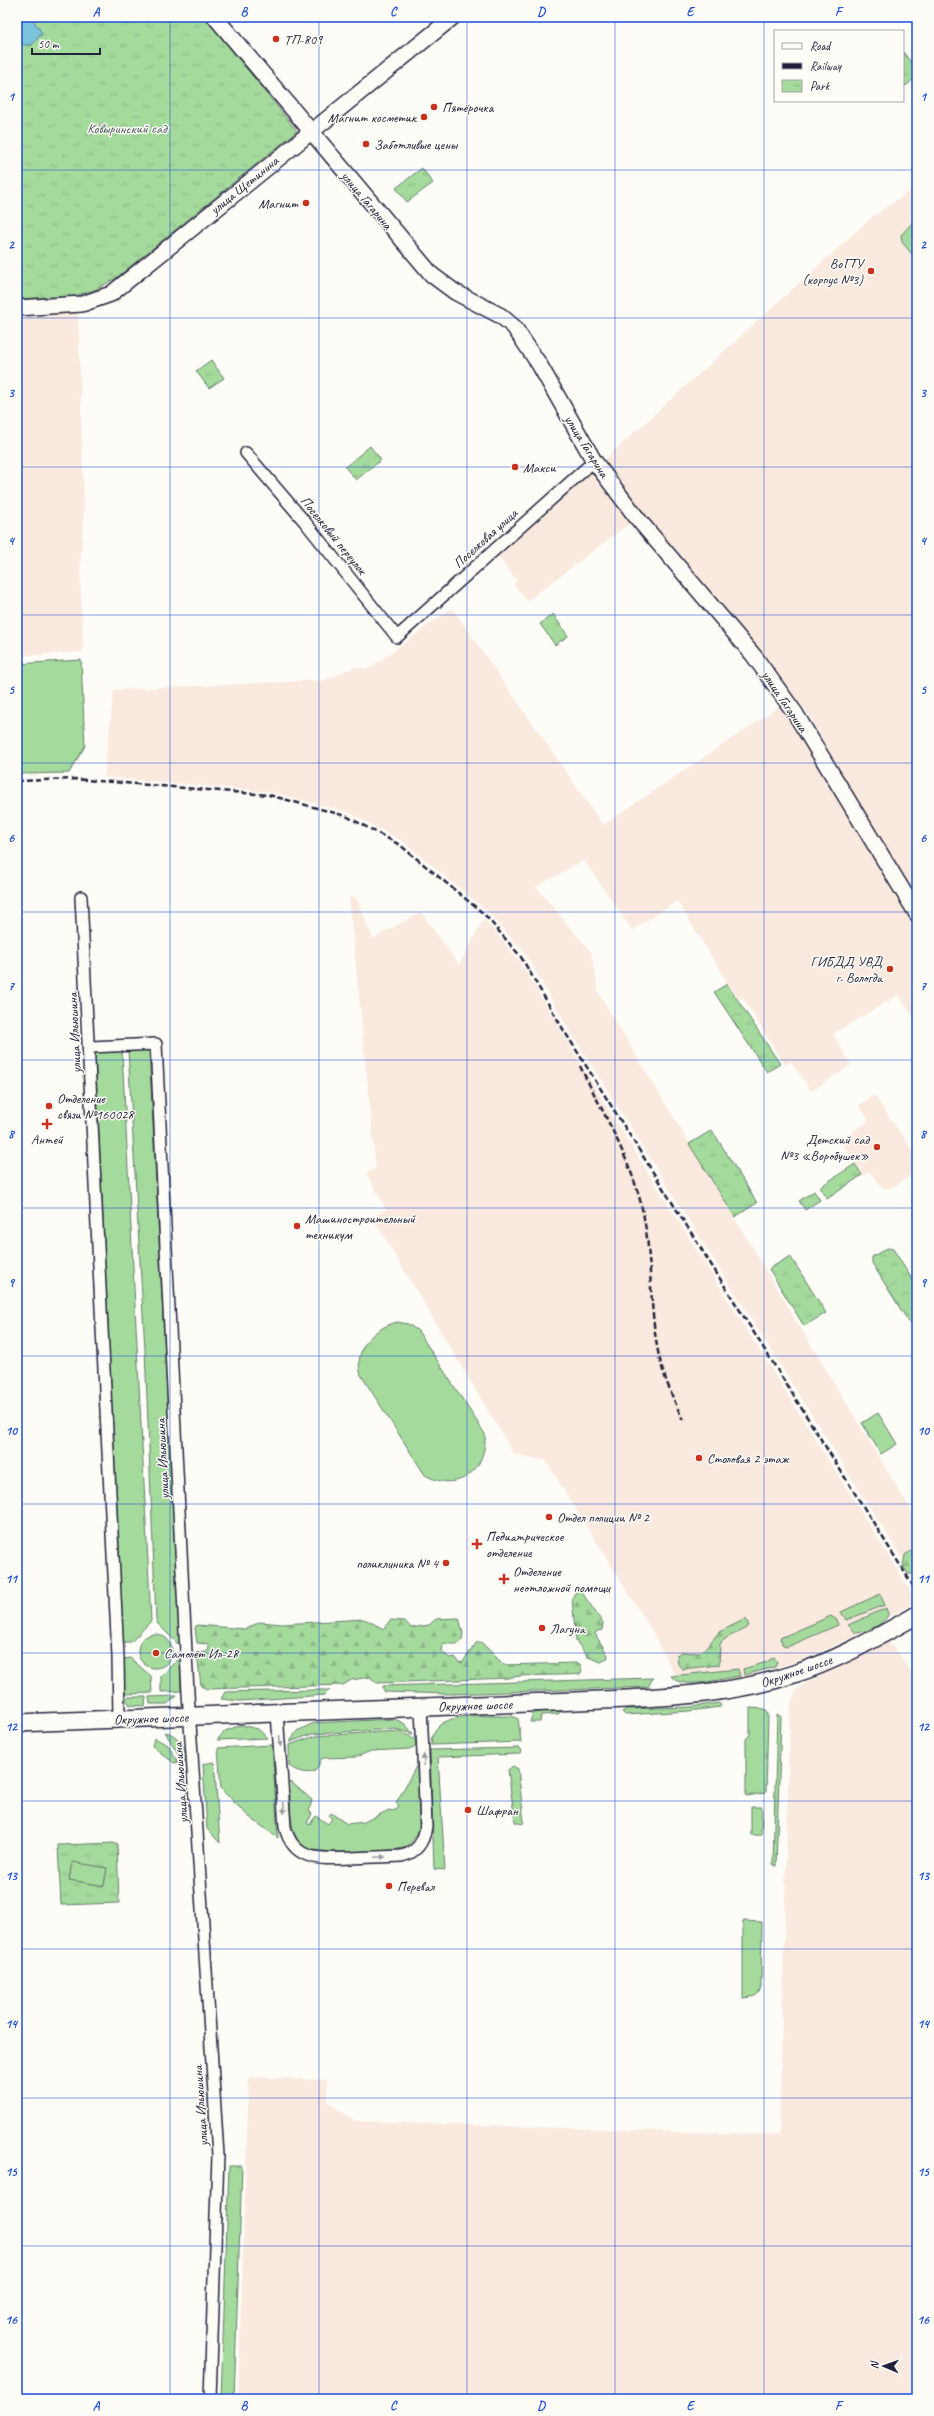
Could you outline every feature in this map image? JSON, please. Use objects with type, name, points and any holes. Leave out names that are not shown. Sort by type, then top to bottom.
[{"type":"main road","name":"Окружное шоссе","points":[[17,1723],[634,1699],[697,1694],[746,1687],[790,1676],[832,1660],[917,1615]]},
{"type":"street","name":"улица Гагарина","points":[[215,17],[310,132],[432,275],[455,292],[501,316],[514,327],[539,364],[594,462],[637,518],[754,656],[795,713],[917,914]]},
{"type":"street","name":"улица Щетинина","points":[[17,308],[82,304],[111,294],[453,17]]},
{"type":"street","name":"Поселковый переулок","points":[[246,453],[305,522],[397,637]]},
{"type":"street","name":"Поселковая улица","points":[[397,637],[594,462]]},
{"type":"street","name":"улица Ильюшина","points":[[81,898],[90,1047],[118,1657],[119,1719]]},
{"type":"street","name":"улица Ильюшина","points":[[90,1047],[156,1044],[190,1716],[218,2155],[210,2399]]},
{"type":"street","points":[[277,1714],[285,1827],[291,1843],[304,1854],[320,1859],[401,1856],[408,1854],[419,1846],[425,1833],[421,1707]]},
{"type":"shaded area","points":[[917,186],[917,904],[808,714],[758,650],[641,513],[602,462],[870,219]]},
{"type":"shaded area","points":[[78,311],[84,509],[80,568],[83,652],[17,656],[17,314]]},
{"type":"shaded area","points":[[594,469],[634,520],[527,601],[513,584],[517,581],[497,555]]},
{"type":"shaded area","points":[[452,608],[603,825],[785,703],[917,927],[917,1022],[898,995],[833,1034],[851,1065],[811,1091],[791,1061],[785,1065],[743,998],[739,1000],[677,901],[632,930],[584,860],[536,887],[591,952],[599,994],[915,1517],[917,1516],[917,1582],[568,1028],[526,955],[488,912],[404,842],[348,812],[271,792],[104,777],[114,690],[325,680],[355,667],[369,669]]},
{"type":"shaded area","points":[[349,897],[356,897],[373,939],[421,912],[459,965],[484,919],[519,960],[601,1098],[917,1601],[862,1633],[802,1660],[738,1678],[680,1685],[651,1629],[546,1461],[514,1454],[373,1218],[386,1209],[366,1173],[376,1168]]},
{"type":"shaded area","name":"Детский сад №3 «Воробушек»","points":[[874,1095],[917,1157],[917,1171],[892,1188],[882,1188],[870,1172],[864,1176],[840,1140],[869,1121],[859,1105]]},
{"type":"shaded area","points":[[889,1642],[917,1678],[917,2399],[238,2399],[249,2077],[327,2080],[327,2101],[354,2121],[779,2135],[790,1713],[792,1701],[796,1691],[803,1684]]},
{"type":"green space","name":"Ковыринский сад","points":[[17,17],[205,17],[297,131],[116,278],[97,289],[75,296],[17,299]]},
{"type":"green space","points":[[904,53],[917,70],[917,76],[906,86],[904,83]]},
{"type":"green space","points":[[422,168],[433,183],[407,202],[396,188]]},
{"type":"green space","points":[[917,218],[917,260],[902,242],[901,235]]},
{"type":"green space","points":[[211,360],[224,378],[209,388],[196,371]]},
{"type":"green space","points":[[370,446],[381,460],[356,480],[345,467]]},
{"type":"green space","points":[[553,614],[568,636],[555,645],[540,624]]},
{"type":"green space","points":[[81,660],[85,746],[69,773],[17,774],[17,664]]},
{"type":"green space","points":[[727,984],[780,1064],[767,1072],[714,992]]},
{"type":"green space","points":[[128,1050],[149,1050],[180,1642],[178,1644],[157,1623],[156,1619],[145,1350]]},
{"type":"green space","points":[[122,1051],[151,1621],[131,1642],[123,1642],[95,1052]]},
{"type":"green space","points":[[712,1130],[757,1203],[735,1217],[689,1144]]},
{"type":"green space","points":[[855,1164],[862,1175],[827,1199],[820,1187]]},
{"type":"green space","points":[[814,1191],[820,1200],[805,1210],[799,1201]]},
{"type":"green space","points":[[887,1248],[893,1249],[917,1287],[917,1320],[910,1324],[872,1263],[872,1257]]},
{"type":"green space","points":[[790,1256],[826,1313],[804,1326],[769,1269]]},
{"type":"green space","points":[[397,1322],[408,1324],[418,1331],[485,1434],[484,1447],[476,1468],[459,1480],[449,1482],[437,1480],[425,1475],[361,1375],[359,1366],[360,1357],[362,1349],[367,1341],[380,1330]]},
{"type":"green space","points":[[878,1413],[897,1444],[881,1454],[862,1423]]},
{"type":"green space","points":[[910,1551],[917,1555],[917,1574],[908,1574],[903,1566],[905,1555]]},
{"type":"green space","points":[[577,1590],[580,1590],[603,1623],[602,1630],[597,1631],[595,1634],[608,1655],[607,1659],[601,1662],[588,1657],[576,1641],[572,1598]]},
{"type":"green space","points":[[880,1594],[885,1605],[846,1620],[841,1612]]},
{"type":"green space","points":[[886,1608],[888,1614],[884,1621],[870,1629],[856,1633],[848,1625]]},
{"type":"green space","points":[[831,1616],[837,1620],[838,1625],[787,1647],[783,1646],[780,1638]]},
{"type":"green space","points":[[459,1618],[463,1633],[462,1640],[457,1644],[443,1644],[442,1652],[450,1658],[455,1657],[457,1661],[462,1663],[477,1642],[481,1642],[504,1665],[576,1663],[580,1664],[582,1671],[580,1674],[573,1675],[377,1683],[370,1677],[351,1680],[343,1685],[207,1689],[201,1686],[197,1653],[206,1652],[209,1649],[208,1644],[197,1643],[195,1628],[197,1625],[245,1629],[260,1622],[282,1624],[364,1619],[384,1629],[390,1620],[405,1621],[411,1628],[429,1625],[436,1619]]},
{"type":"green space","points":[[746,1619],[749,1626],[746,1629],[726,1638],[720,1644],[719,1665],[682,1669],[678,1664],[677,1655],[681,1652],[699,1653],[706,1648],[719,1632]]},
{"type":"green space","points":[[155,1634],[167,1639],[172,1651],[167,1663],[155,1668],[143,1663],[138,1651],[143,1639]]},
{"type":"green space","points":[[774,1657],[777,1662],[775,1667],[744,1675],[743,1669],[767,1662]]},
{"type":"green space","points":[[130,1658],[151,1676],[152,1693],[124,1694],[124,1659]]},
{"type":"green space","points":[[176,1661],[180,1661],[181,1691],[161,1692],[161,1676]]},
{"type":"green space","points":[[738,1669],[740,1676],[703,1682],[683,1683],[671,1676]]},
{"type":"green space","points":[[653,1678],[648,1687],[449,1694],[385,1692],[383,1689],[383,1686]]},
{"type":"green space","points":[[330,1690],[325,1695],[240,1701],[221,1699],[225,1692]]},
{"type":"green space","points":[[177,1696],[167,1704],[150,1704],[149,1697]]},
{"type":"green space","points":[[124,1697],[146,1697],[145,1706],[130,1705]]},
{"type":"green space","points":[[718,1703],[721,1705],[720,1707],[689,1711],[625,1715],[622,1712],[627,1709],[691,1707]]},
{"type":"green space","points":[[750,1708],[765,1709],[768,1714],[766,1793],[746,1796],[746,1739],[750,1735]]},
{"type":"green space","points":[[552,1710],[562,1711],[558,1714],[541,1715],[540,1722],[530,1722],[533,1713]]},
{"type":"green space","points":[[777,1714],[781,1717],[776,1866],[773,1864]]},
{"type":"green space","points":[[475,1716],[512,1716],[518,1719],[521,1742],[431,1745],[433,1733],[440,1725],[450,1720]]},
{"type":"green space","points":[[395,1719],[405,1724],[413,1734],[396,1729],[312,1734],[290,1742],[297,1731],[314,1723]]},
{"type":"green space","points":[[241,1725],[258,1729],[268,1738],[217,1740],[225,1731]]},
{"type":"green space","points":[[399,1731],[415,1739],[416,1746],[409,1749],[371,1751],[356,1757],[322,1758],[316,1770],[310,1773],[298,1771],[289,1765],[289,1745],[315,1736]]},
{"type":"green space","points":[[165,1732],[170,1733],[181,1742],[188,1760],[183,1762]]},
{"type":"green space","points":[[154,1738],[168,1745],[178,1762],[174,1763],[152,1746]]},
{"type":"green space","points":[[272,1745],[278,1838],[248,1816],[221,1789],[218,1748]]},
{"type":"green space","points":[[519,1748],[522,1750],[520,1754],[438,1757],[445,1870],[434,1869],[430,1750]]},
{"type":"green space","points":[[214,1762],[220,1843],[207,1829],[203,1764]]},
{"type":"green space","points":[[418,1763],[419,1828],[414,1839],[408,1846],[385,1851],[336,1852],[320,1851],[302,1846],[292,1825],[290,1797],[291,1782],[312,1800],[309,1811],[312,1814],[307,1823],[309,1825],[316,1816],[328,1824],[332,1819],[329,1816],[331,1813],[347,1824],[364,1822],[389,1810],[394,1811],[399,1806],[396,1803]]},
{"type":"green space","points":[[513,1766],[518,1769],[524,1822],[522,1824],[515,1822],[508,1770]]},
{"type":"green space","points":[[751,1807],[762,1807],[761,1835],[751,1835]]},
{"type":"green space","points":[[117,1843],[119,1903],[61,1905],[58,1845]],"holes":[[[72,1862],[107,1868],[104,1886],[69,1880]]]},
{"type":"green space","points":[[72,1861],[107,1868],[104,1886],[69,1880]]},
{"type":"green space","points":[[743,1921],[762,1922],[760,1990],[755,1996],[743,1998]]},
{"type":"green space","points":[[229,2166],[242,2166],[234,2399],[221,2399]]},
{"type":"water","points":[[17,17],[31,17],[42,33],[32,45],[23,45],[17,40]]},
{"type":"railway","points":[[17,781],[75,779],[269,795],[346,816],[400,845],[484,914],[521,957],[563,1029],[917,1592]]},
{"type":"railway","points":[[580,1066],[630,1169],[641,1204],[645,1221],[649,1255],[654,1323],[658,1351],[666,1381],[683,1420]]},
{"type":"place","name":"ТП-809","points":[[276,39]]},
{"type":"place","name":"Пятёрочка","points":[[434,107]]},
{"type":"place","name":"Магнит косметик","points":[[424,117]]},
{"type":"place","name":"Заботливые цены","points":[[366,144]]},
{"type":"place","name":"Магнит","points":[[306,203]]},
{"type":"place","name":"ВоГТУ (корпус №3)","points":[[871,271]]},
{"type":"place","name":"Макси","points":[[515,467]]},
{"type":"place","name":"ГИБДД УВД г. Вологда","points":[[890,969]]},
{"type":"place","name":"Отделение связи №160028","points":[[49,1106]]},
{"type":"place","name":"Антей","points":[[47,1124]]},
{"type":"place","name":"Детский сад №3 «Воробушек»","points":[[877,1147]]},
{"type":"place","name":"Машиностроительный техникум","points":[[297,1226]]},
{"type":"place","name":"Столовая 2 этаж","points":[[699,1458]]},
{"type":"place","name":"Отдел полиции № 2","points":[[549,1517]]},
{"type":"place","name":"Педиатрическое отделение","points":[[477,1544]]},
{"type":"place","name":"поликлиника № 4","points":[[446,1563]]},
{"type":"place","name":"Отделение неотложной помощи","points":[[504,1579]]},
{"type":"place","name":"Лагуна","points":[[542,1628]]},
{"type":"place","name":"Самолёт Ил-28","points":[[156,1653]]},
{"type":"place","name":"Шафран","points":[[468,1810]]},
{"type":"place","name":"Перевал","points":[[389,1886]]}]
